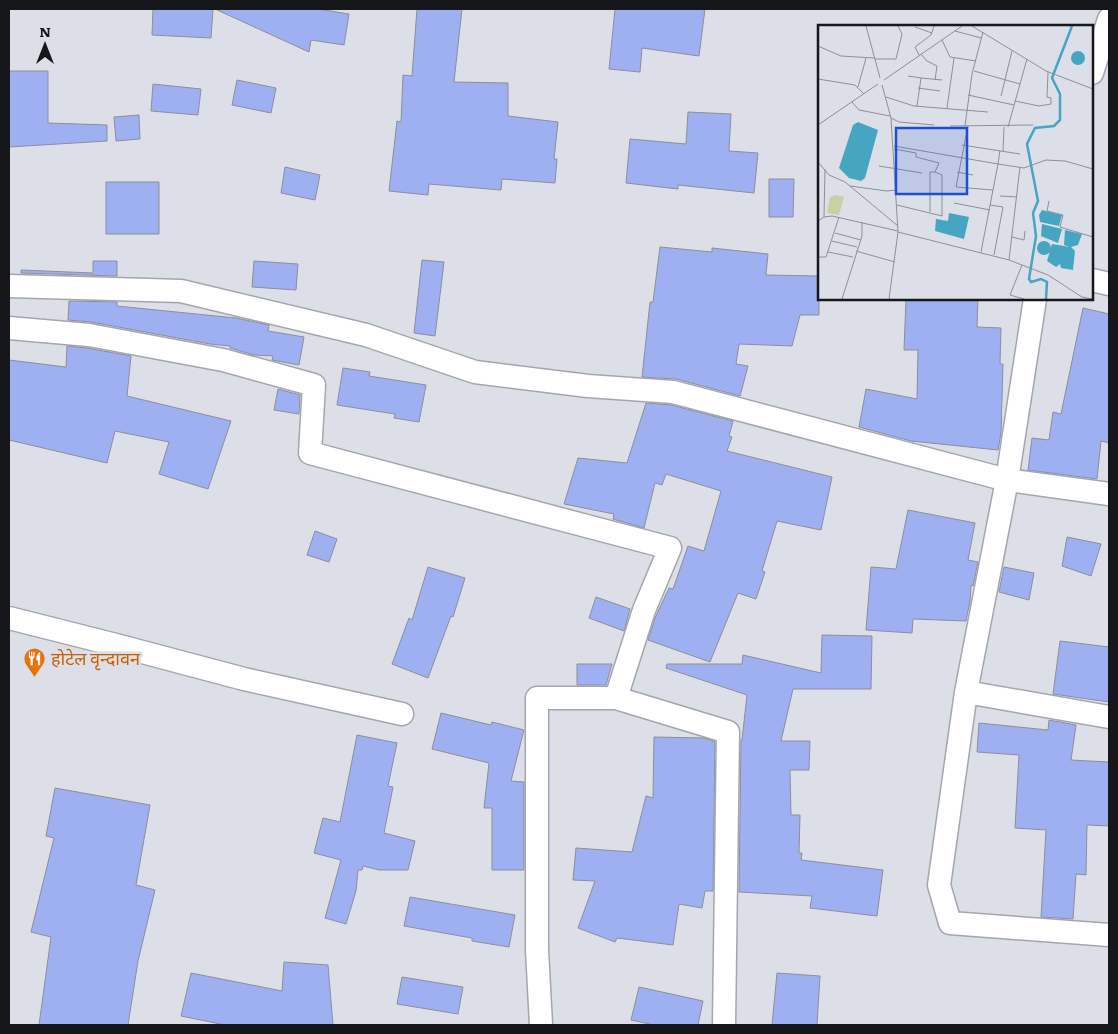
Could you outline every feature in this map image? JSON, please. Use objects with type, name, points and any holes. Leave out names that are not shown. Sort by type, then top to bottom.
[{"type":"street","points":[[1093,70],[1109,19]]},
{"type":"street","points":[[1093,280],[1109,284]]},
{"type":"street","points":[[9,286],[181,291],[366,335],[475,372],[588,386],[674,392],[1006,480],[1109,494]]},
{"type":"street","points":[[1034,300],[1006,480],[966,692],[939,885],[950,923],[1109,935]]},
{"type":"street","points":[[9,328],[98,337],[224,360],[314,386],[310,452],[670,548],[644,610],[616,698]]},
{"type":"street","points":[[9,618],[116,644],[244,679],[402,714]]},
{"type":"street","points":[[966,692],[1109,717]]},
{"type":"street","points":[[542,1025],[537,950],[537,698],[616,698],[728,732],[724,1025]]},
{"type":"building","points":[[153,9],[213,9],[211,38],[152,35]]},
{"type":"building","points":[[215,9],[318,9],[349,14],[344,45],[311,40],[309,52]]},
{"type":"building","points":[[417,9],[462,9],[454,82],[508,83],[508,116],[558,122],[554,159],[557,159],[555,183],[502,179],[501,190],[429,184],[428,195],[389,191],[397,121],[401,122],[403,75],[412,76]]},
{"type":"building","points":[[615,9],[705,9],[699,56],[642,48],[640,72],[609,69]]},
{"type":"building","points":[[9,71],[48,71],[48,123],[107,125],[107,141],[9,147]]},
{"type":"building","points":[[237,80],[276,88],[271,113],[232,105]]},
{"type":"building","points":[[153,84],[201,89],[198,115],[151,111]]},
{"type":"building","points":[[688,112],[731,114],[729,151],[758,153],[754,193],[678,185],[678,189],[626,183],[630,139],[686,144]]},
{"type":"building","points":[[139,115],[140,139],[116,141],[114,117]]},
{"type":"building","points":[[285,167],[320,175],[315,200],[281,193]]},
{"type":"building","points":[[769,179],[794,179],[793,217],[769,217]]},
{"type":"building","points":[[106,182],[159,182],[159,234],[106,234]]},
{"type":"building","points":[[660,247],[712,252],[712,248],[768,254],[766,275],[818,276],[819,315],[800,315],[792,346],[739,344],[736,364],[748,366],[740,396],[676,379],[642,377],[650,302],[653,302]]},
{"type":"building","points":[[422,260],[444,262],[435,336],[414,333]]},
{"type":"building","points":[[93,261],[117,261],[117,276],[21,273],[21,270],[93,273]]},
{"type":"building","points":[[254,261],[298,264],[296,290],[252,287]]},
{"type":"building","points":[[906,300],[978,300],[977,327],[1001,328],[1000,364],[1003,364],[1001,433],[998,450],[911,441],[859,427],[866,389],[917,399],[918,350],[904,350]]},
{"type":"building","points":[[69,301],[117,302],[117,306],[236,318],[269,325],[268,331],[304,337],[299,365],[272,360],[273,356],[254,355],[230,348],[230,346],[91,322],[68,320]]},
{"type":"building","points":[[1083,308],[1109,314],[1109,443],[1101,441],[1097,479],[1028,470],[1032,438],[1049,440],[1053,412],[1061,414]]},
{"type":"building","points":[[67,346],[131,356],[127,396],[231,421],[208,489],[159,474],[169,442],[115,431],[107,463],[9,440],[9,360],[66,367]]},
{"type":"building","points":[[343,368],[370,372],[369,376],[426,385],[419,422],[394,418],[395,414],[337,405]]},
{"type":"building","points":[[278,389],[300,395],[299,414],[274,410]]},
{"type":"building","points":[[646,403],[671,405],[733,421],[729,436],[732,437],[727,451],[832,477],[821,530],[777,521],[762,571],[765,572],[756,599],[738,593],[710,662],[648,640],[655,618],[669,588],[673,589],[688,546],[704,551],[721,491],[666,474],[662,485],[655,483],[644,528],[613,519],[614,514],[564,504],[578,458],[627,463]]},
{"type":"building","points":[[908,510],[975,523],[968,560],[978,562],[973,586],[971,585],[966,621],[913,619],[912,633],[866,630],[871,567],[896,569]]},
{"type":"building","points":[[315,531],[337,539],[329,562],[307,555]]},
{"type":"building","points":[[1067,537],[1101,544],[1091,576],[1062,566]]},
{"type":"building","points":[[428,567],[465,578],[453,617],[451,616],[428,678],[392,664],[409,618],[412,620]]},
{"type":"building","points":[[1004,567],[1034,573],[1029,600],[999,592]]},
{"type":"building","points":[[596,597],[630,609],[624,631],[589,618]]},
{"type":"building","points":[[822,635],[872,636],[871,689],[793,689],[781,741],[810,741],[809,770],[790,770],[791,815],[800,815],[799,853],[802,853],[801,860],[883,870],[877,916],[810,908],[812,896],[739,892],[741,740],[747,695],[666,668],[667,664],[742,664],[743,655],[821,673]]},
{"type":"building","points":[[1060,641],[1109,647],[1109,702],[1053,694]]},
{"type":"building","points":[[577,664],[612,664],[606,685],[577,685]]},
{"type":"building","points":[[441,713],[491,725],[492,722],[524,730],[511,781],[524,782],[524,870],[492,870],[492,808],[484,808],[489,763],[432,749]]},
{"type":"building","points":[[1049,720],[1076,725],[1071,760],[1109,762],[1109,826],[1087,825],[1086,875],[1076,874],[1073,919],[1041,917],[1046,830],[1015,828],[1019,755],[977,752],[979,723],[1048,730]]},
{"type":"building","points":[[357,735],[397,743],[388,786],[393,787],[384,833],[415,841],[408,870],[379,870],[363,866],[362,870],[358,870],[356,891],[346,924],[325,918],[341,860],[314,853],[323,818],[340,822]]},
{"type":"building","points":[[654,737],[704,738],[715,742],[713,891],[705,891],[702,908],[679,904],[673,945],[617,938],[615,942],[578,928],[595,881],[573,880],[576,848],[632,852],[646,796],[653,798]]},
{"type":"building","points":[[55,788],[150,805],[136,885],[155,890],[138,961],[128,1025],[39,1025],[51,937],[31,932],[54,838],[46,836]]},
{"type":"building","points":[[410,897],[515,915],[509,947],[472,941],[472,938],[404,926]]},
{"type":"building","points":[[284,962],[328,965],[333,1025],[225,1025],[181,1016],[191,973],[282,991]]},
{"type":"building","points":[[777,973],[820,976],[817,1025],[772,1025]]},
{"type":"building","points":[[402,977],[463,987],[458,1014],[397,1004]]},
{"type":"building","points":[[639,987],[703,1001],[698,1025],[654,1025],[631,1020]]},
{"type":"place","name":"होटेल वृन्दावन","points":[[35,678]]}]
